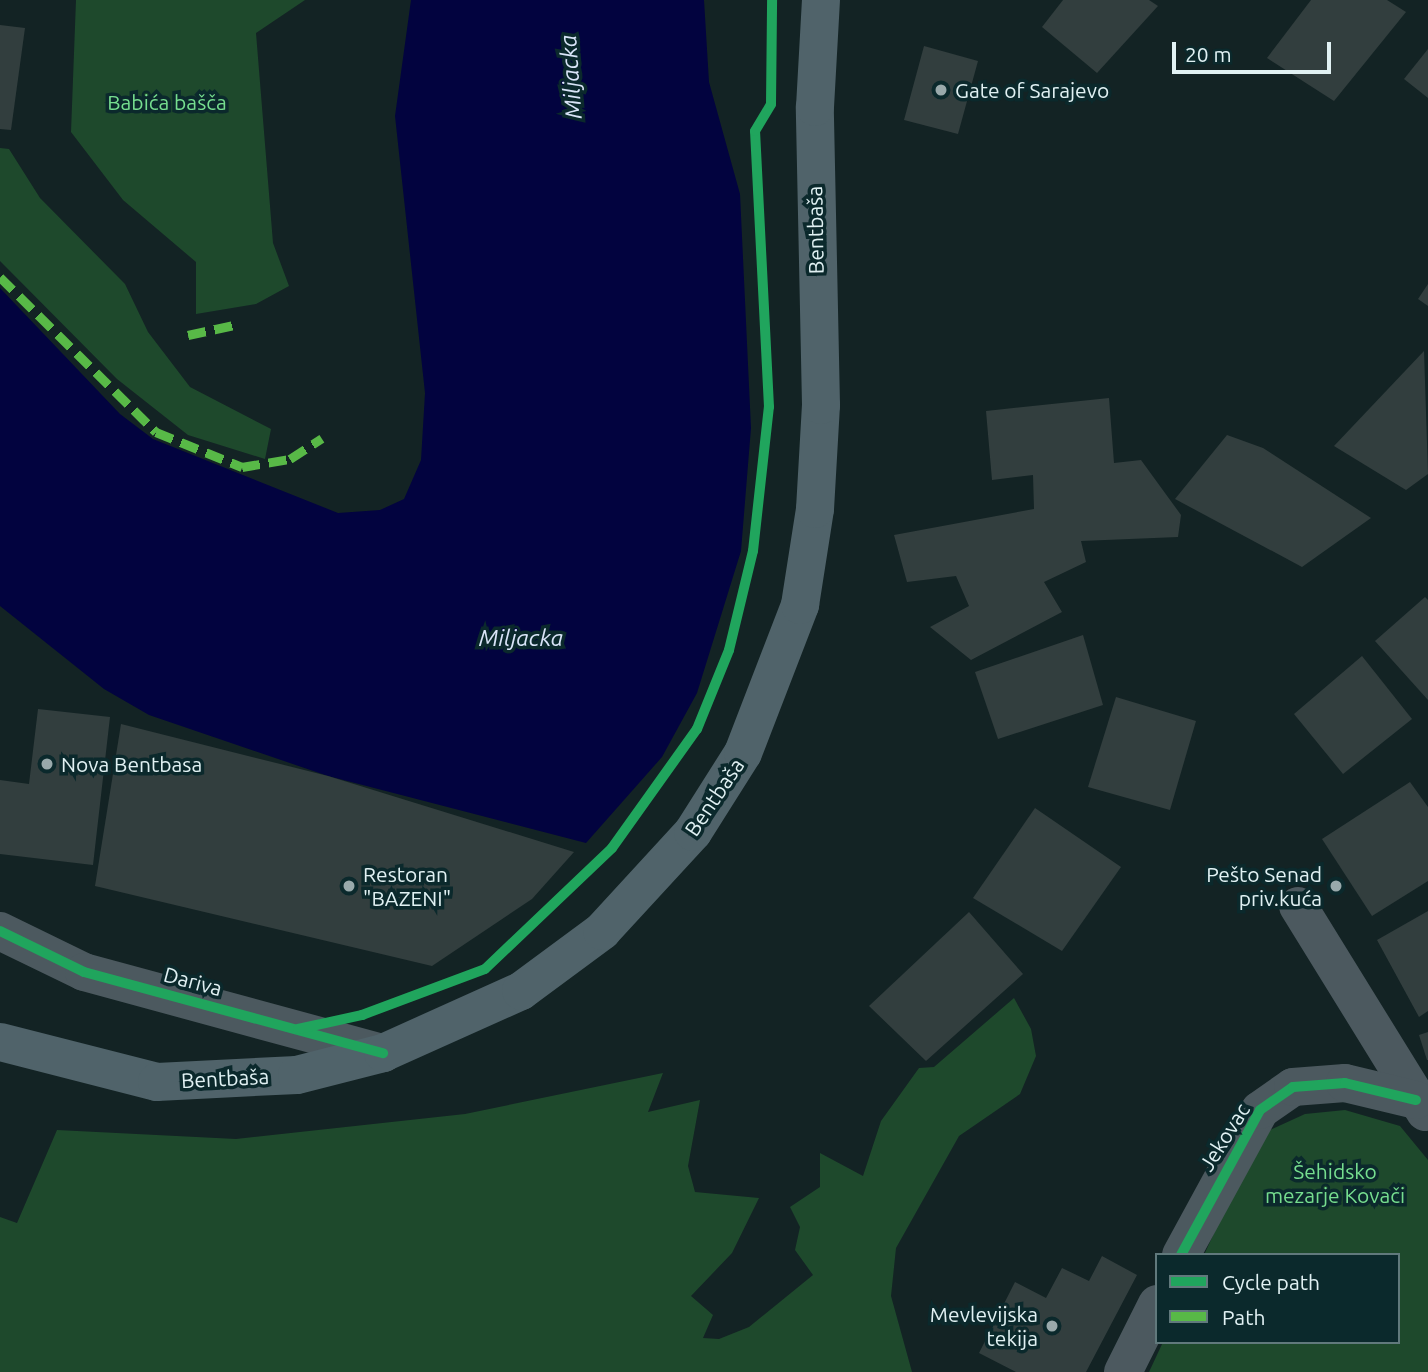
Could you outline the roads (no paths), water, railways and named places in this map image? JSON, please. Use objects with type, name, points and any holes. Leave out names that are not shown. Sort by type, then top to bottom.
[{"type":"main road","name":"Bentbaša","points":[[0,1042],[158,1082],[297,1075],[383,1053],[521,991],[602,931],[693,832],[744,753],[800,605],[815,509],[821,405],[814,120],[821,0]]},
{"type":"street","name":"Jekovac","points":[[1298,906],[1422,1108]]},
{"type":"street","name":"Dariva","points":[[0,931],[84,972],[383,1053]]},
{"type":"street","name":"Jekovac","points":[[1182,1253],[1246,1131],[1260,1111],[1293,1087],[1345,1083],[1422,1108]]},
{"type":"street","points":[[1123,1372],[1155,1308]]},
{"type":"water","name":"Miljacka","points":[[411,0],[704,0],[709,82],[740,194],[751,428],[741,551],[697,693],[662,757],[586,843],[328,776],[149,715],[104,689],[0,606],[0,288],[120,414],[153,439],[338,513],[380,510],[404,499],[421,460],[425,393],[395,116]]},
{"type":"place","name":"Gate of Sarajevo","points":[[941,90]]},
{"type":"place","name":"Nova Bentbasa","points":[[47,764]]},
{"type":"place","name":"Restoran \"BAZENI\"","points":[[349,886]]},
{"type":"place","name":"Pešto Senad priv.kuća","points":[[1336,886]]},
{"type":"place","name":"Mevlevijska tekija","points":[[1052,1326]]},
{"type":"park label","name":"Babića bašča","points":[[167,102]]},
{"type":"park label","name":"Šehidsko mezarje Kovači","points":[[1335,1183]]}]
